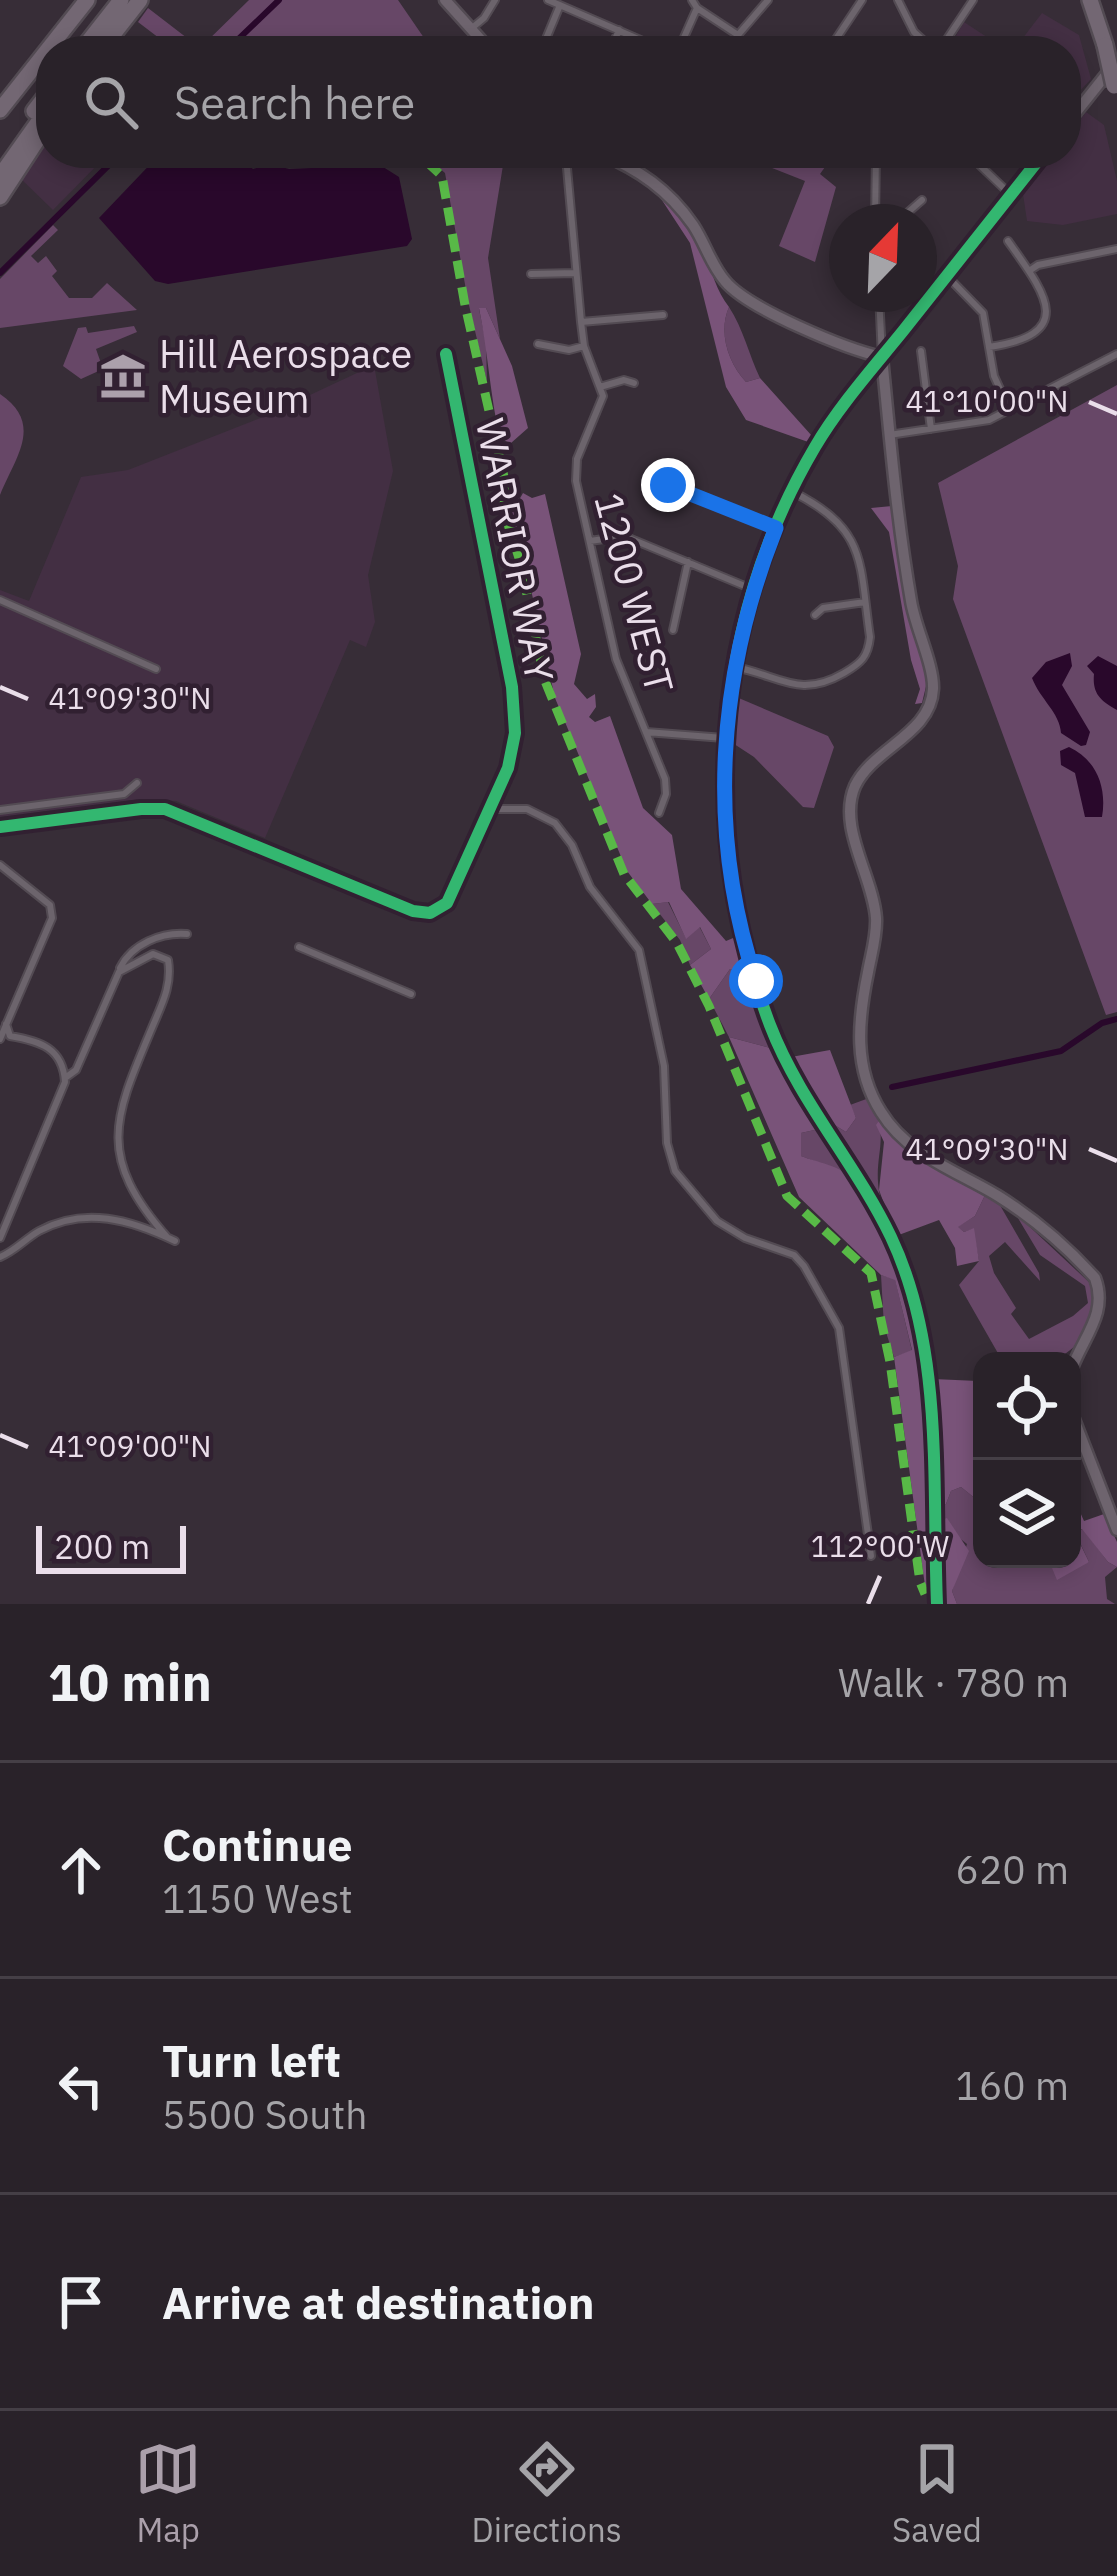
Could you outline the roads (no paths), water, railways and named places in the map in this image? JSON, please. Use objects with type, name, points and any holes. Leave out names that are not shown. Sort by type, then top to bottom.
[{"type":"highway","points":[[58,36],[87,0]]},
{"type":"highway","points":[[93,36],[121,0]]},
{"type":"highway","points":[[109,36],[130,0]]},
{"type":"highway","points":[[113,36],[144,0]]},
{"type":"highway","points":[[1092,0],[1116,92]]},
{"type":"highway","points":[[0,99],[36,62]]},
{"type":"highway","points":[[0,110],[36,64]]},
{"type":"highway","points":[[0,157],[36,109]]},
{"type":"highway","points":[[0,176],[36,125]]},
{"type":"highway","points":[[0,196],[36,142]]},
{"type":"street","points":[[445,0],[479,36]]},
{"type":"street","points":[[472,28],[495,0]]},
{"type":"street","points":[[548,0],[632,36]]},
{"type":"street","points":[[683,36],[695,4],[738,34],[768,0]]},
{"type":"street","points":[[838,36],[862,0]]},
{"type":"street","points":[[898,0],[919,36]]},
{"type":"street","points":[[948,36],[973,0]]},
{"type":"street","points":[[547,36],[560,5]]},
{"type":"street","points":[[616,36],[619,30]]},
{"type":"street","points":[[1081,106],[1117,62]]},
{"type":"street","points":[[0,208],[36,152]]},
{"type":"street","points":[[567,168],[584,346],[600,387],[623,380],[634,383]]},
{"type":"street","points":[[638,168],[693,226],[725,281],[748,302],[882,358]]},
{"type":"street","points":[[875,204],[876,168]]},
{"type":"street","points":[[983,168],[1011,195]]},
{"type":"street","points":[[937,1604],[930,1404],[919,1320],[890,1234],[810,1102],[770,1025],[747,954],[727,842],[724,738],[752,589],[816,445],[1032,168]]},
{"type":"street","points":[[917,204],[922,200]]},
{"type":"street","points":[[989,347],[1015,342],[1048,319],[1029,271],[1008,241]]},
{"type":"street","points":[[1029,271],[1038,265],[1117,249]]},
{"type":"street","points":[[531,274],[576,273]]},
{"type":"street","points":[[946,276],[983,313],[994,376],[1010,410]]},
{"type":"street","points":[[880,312],[911,602],[933,692],[925,715],[867,768],[852,797],[853,830],[877,920],[860,1021],[862,1070],[881,1113],[899,1136],[1016,1209],[1095,1278],[1101,1294],[1099,1313],[1080,1352]]},
{"type":"street","points":[[581,322],[662,315]]},
{"type":"street","points":[[538,344],[569,350],[584,346]]},
{"type":"street","points":[[922,351],[931,429]]},
{"type":"street","name":"WARRIOR WAY","points":[[0,827],[165,809],[417,913],[440,909],[455,891],[508,769],[515,713],[446,354]]},
{"type":"street","points":[[890,435],[984,422],[1117,354]]},
{"type":"street","name":"1200 WEST","points":[[600,387],[602,405],[577,459],[576,472],[616,659],[665,779],[659,813]]},
{"type":"street","points":[[668,485],[776,528]]},
{"type":"street","points":[[735,668],[803,688],[821,686],[860,663],[868,652],[854,541],[838,522],[793,492]]},
{"type":"street","points":[[590,541],[624,536],[752,589]]},
{"type":"street","points":[[673,630],[688,562]]},
{"type":"street","points":[[0,600],[156,669]]},
{"type":"street","points":[[815,615],[823,608],[865,602]]},
{"type":"street","points":[[646,732],[724,738]]},
{"type":"street","points":[[0,810],[124,794],[137,783]]},
{"type":"street","points":[[491,809],[527,809],[554,823],[572,845],[590,886],[638,950],[664,1066],[667,1143],[675,1172],[717,1221],[794,1256],[839,1328],[871,1556]]},
{"type":"street","points":[[0,865],[50,905],[52,917],[0,1039]]},
{"type":"street","points":[[0,1238],[65,1078],[76,1070],[133,949],[173,933],[187,934]]},
{"type":"street","points":[[299,947],[411,994]]},
{"type":"street","points":[[0,1257],[43,1229],[94,1217],[118,1218],[171,1239],[136,1200],[120,1164],[118,1144],[127,1087],[167,994],[168,960],[153,954],[119,972]]},
{"type":"street","points":[[6,1024],[10,1036],[40,1042],[52,1050],[60,1058],[65,1078]]},
{"type":"street","points":[[1081,1437],[1117,1530]]},
{"type":"waterway","points":[[242,36],[279,0]]},
{"type":"waterway","points":[[0,273],[106,168]]},
{"type":"waterway","points":[[892,1087],[1061,1051],[1102,1023],[1117,1019]]},
{"type":"place","name":"Hill Aerospace Museum","points":[[123,376]]}]
